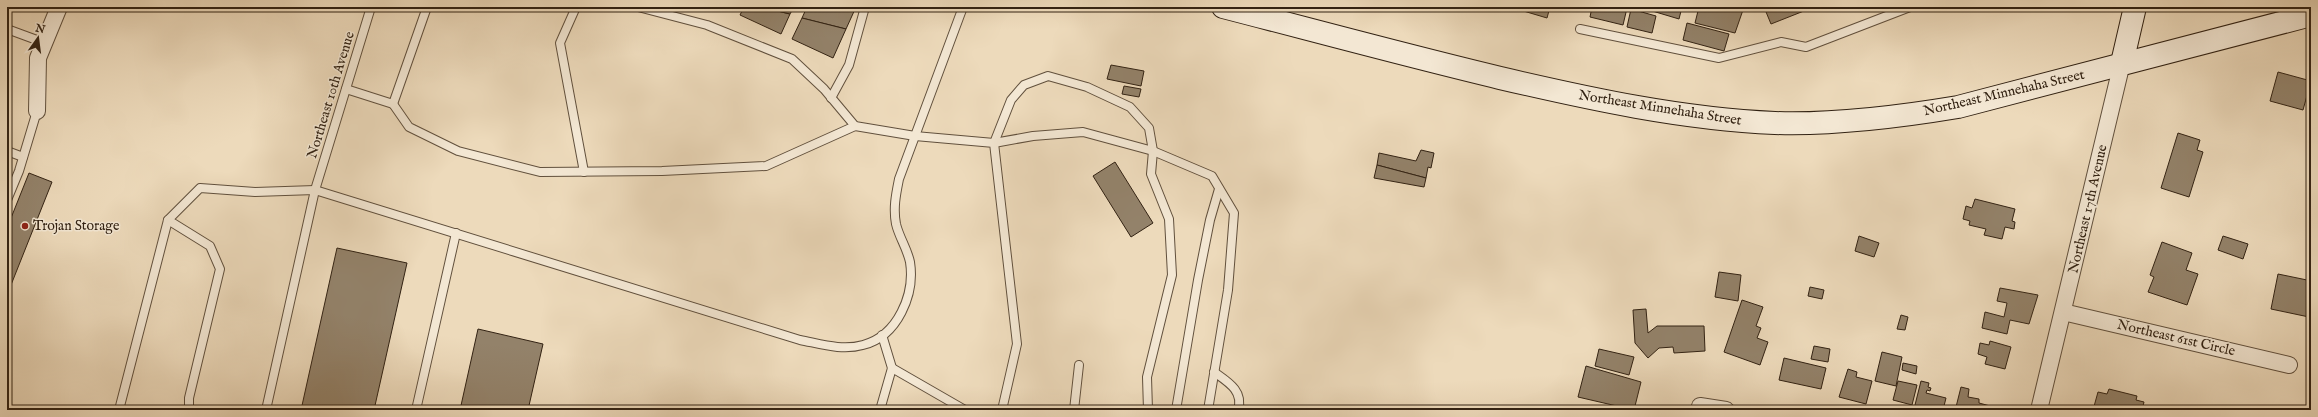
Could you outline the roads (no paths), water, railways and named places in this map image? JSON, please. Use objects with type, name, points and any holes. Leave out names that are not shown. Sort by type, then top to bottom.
[{"type":"main road","name":"Northeast Minnehaha Street","points":[[1223,7],[1259,12],[1430,61],[1624,104],[1725,120],[1777,123],[1838,122],[1898,117],[1950,108],[2311,15]]},
{"type":"main road","name":"Northeast 17th Avenue","points":[[2122,63],[2135,7]]},
{"type":"street","points":[[37,110],[38,58],[60,7]]},
{"type":"street","name":"Northeast 17th Avenue","points":[[2039,410],[2064,312],[2122,63]]},
{"type":"street","name":"Northeast 61st Circle","points":[[2064,312],[2289,365]]},
{"type":"street","points":[[1700,406],[1726,410]]},
{"type":"lane","name":"Northeast 10th Avenue","points":[[266,410],[316,190],[371,7]]},
{"type":"lane","points":[[393,104],[427,7]]},
{"type":"lane","points":[[576,7],[560,43],[584,172]]},
{"type":"lane","points":[[638,7],[707,26],[792,59],[831,98],[854,126]]},
{"type":"lane","points":[[831,98],[849,64],[865,7]]},
{"type":"lane","points":[[119,410],[168,220],[200,188],[255,192],[316,190],[800,340],[837,347],[864,345],[882,335],[897,320],[907,302],[911,282],[910,261],[896,225],[894,207],[899,179],[962,7]]},
{"type":"lane","points":[[1580,29],[1719,58],[1781,42],[1806,47],[1905,8]]},
{"type":"lane","points":[[7,29],[45,43]]},
{"type":"lane","points":[[1002,410],[1017,344],[994,143],[1011,100],[1024,85],[1048,76],[1087,87],[1130,107],[1149,128],[1153,151],[1151,174],[1169,219],[1172,275],[1147,377],[1148,410]]},
{"type":"lane","points":[[346,89],[393,104],[409,127],[458,151],[540,172],[662,171],[766,166],[854,126],[915,136],[994,143],[1033,136],[1083,132],[1153,151],[1212,176],[1234,213],[1228,290],[1208,410]]},
{"type":"lane","points":[[7,200],[23,157],[37,110]]},
{"type":"lane","points":[[7,151],[23,157]]},
{"type":"lane","points":[[1176,410],[1198,280],[1210,220],[1219,189]]},
{"type":"lane","points":[[168,220],[210,246],[220,269],[190,398],[189,410]]},
{"type":"lane","points":[[416,410],[456,233]]},
{"type":"lane","points":[[880,410],[892,368],[882,335]]},
{"type":"lane","points":[[1074,410],[1079,365]]},
{"type":"lane","points":[[892,368],[965,410]]},
{"type":"lane","points":[[1214,372],[1236,388],[1240,403],[1238,410]]},
{"type":"place","name":"Trojan Storage","points":[[25,226]]}]
